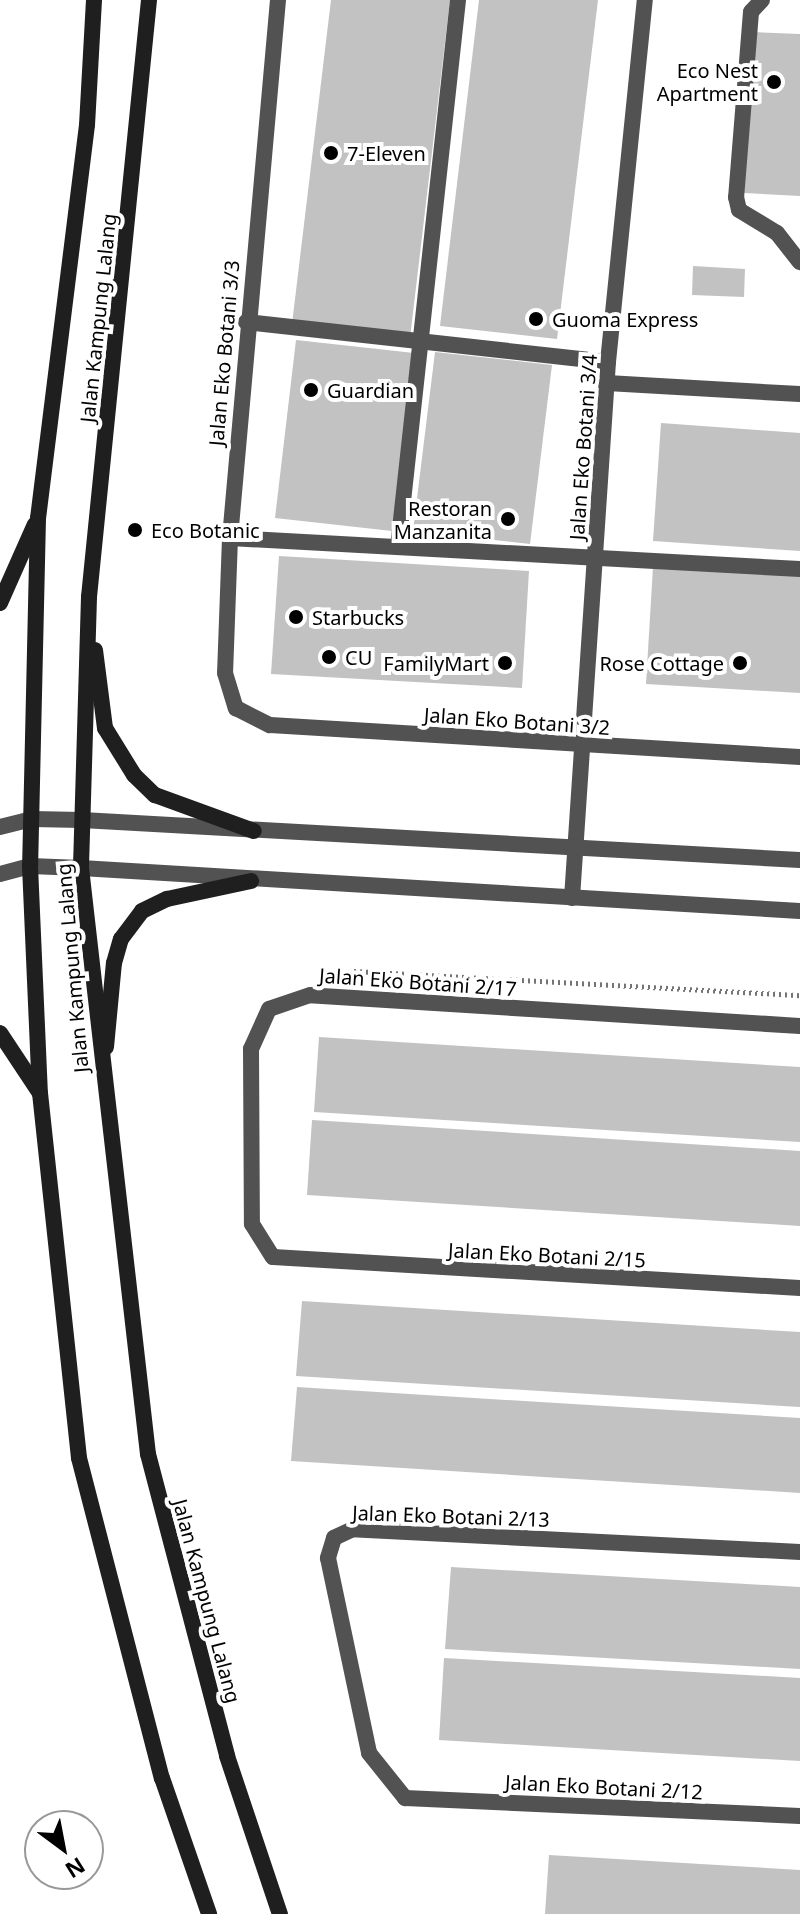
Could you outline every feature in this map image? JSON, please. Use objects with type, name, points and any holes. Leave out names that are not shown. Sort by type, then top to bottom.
[{"type":"main road","name":"Jalan Kampung Lalang","points":[[94,0],[87,125],[38,518],[30,866],[40,1093],[79,1458],[162,1778],[209,1914]]},
{"type":"main road","name":"Jalan Kampung Lalang","points":[[149,0],[89,597],[81,868],[103,1085],[148,1454],[227,1756],[280,1914]]},
{"type":"main road","points":[[0,603],[38,518]]},
{"type":"main road","points":[[89,597],[105,728],[118,753],[155,795],[254,831]]},
{"type":"main road","points":[[103,1085],[121,939],[142,911],[167,899],[251,881]]},
{"type":"main road","points":[[0,1033],[40,1093]]},
{"type":"street","name":"Jalan Eko Botani 3/3","points":[[236,708],[225,673],[230,538],[246,322],[278,0]]},
{"type":"street","points":[[398,547],[424,342],[458,0]]},
{"type":"street","name":"Jalan Eko Botani 3/4","points":[[572,898],[608,362],[645,0]]},
{"type":"street","points":[[762,0],[751,12],[736,197],[739,210],[777,233],[800,262]]},
{"type":"street","points":[[246,322],[608,362]]},
{"type":"street","points":[[607,383],[800,394]]},
{"type":"street","points":[[230,538],[800,569]]},
{"type":"street","name":"Jalan Eko Botani 3/2","points":[[236,708],[270,725],[800,757]]},
{"type":"street","points":[[0,827],[32,819],[82,820],[800,860]]},
{"type":"street","points":[[0,874],[30,866],[81,868],[251,881],[800,911]]},
{"type":"street","name":"Jalan Eko Botani 2/17","points":[[292,1261],[262,1249],[252,1224],[251,1049],[256,1027],[288,998],[800,1026]]},
{"type":"street","name":"Jalan Eko Botani 2/15","points":[[292,1261],[800,1288]]},
{"type":"street","name":"Jalan Eko Botani 2/13","points":[[405,1798],[369,1753],[328,1558],[342,1531],[800,1552]]},
{"type":"street","name":"Jalan Eko Botani 2/12","points":[[405,1798],[800,1816]]},
{"type":"path","points":[[339,970],[800,995]]},
{"type":"building","points":[[331,0],[450,0],[410,338],[292,324]]},
{"type":"building","points":[[479,0],[598,0],[557,339],[440,326]]},
{"type":"building","name":"Eco Nest Apartment","points":[[751,32],[800,34],[800,196],[744,193]]},
{"type":"building","points":[[693,266],[745,269],[744,297],[692,295]]},
{"type":"building","points":[[296,340],[414,353],[392,531],[275,518]]},
{"type":"building","points":[[435,352],[552,365],[530,544],[413,531]]},
{"type":"building","points":[[661,423],[800,433],[800,551],[653,541]]},
{"type":"building","points":[[279,556],[529,571],[522,688],[271,674]]},
{"type":"building","points":[[653,567],[800,575],[800,693],[646,684]]},
{"type":"building","points":[[319,1037],[800,1067],[800,1142],[314,1112]]},
{"type":"building","points":[[312,1120],[800,1151],[800,1226],[307,1195]]},
{"type":"building","points":[[302,1301],[800,1332],[800,1407],[296,1376]]},
{"type":"building","points":[[297,1387],[800,1418],[800,1493],[291,1461]]},
{"type":"building","points":[[451,1567],[800,1587],[800,1669],[445,1649]]},
{"type":"building","points":[[444,1658],[800,1678],[800,1761],[439,1740]]},
{"type":"building","points":[[549,1855],[800,1870],[800,1914],[545,1914]]},
{"type":"place","name":"Eco Nest Apartment","points":[[774,82]]},
{"type":"place","name":"7-Eleven","points":[[331,153]]},
{"type":"place","name":"Guoma Express","points":[[536,319]]},
{"type":"place","name":"Guardian","points":[[311,390]]},
{"type":"place","name":"Restoran Manzanita","points":[[508,519]]},
{"type":"place","name":"Eco Botanic","points":[[135,530]]},
{"type":"place","name":"Starbucks","points":[[296,617]]},
{"type":"place","name":"CU","points":[[329,657]]},
{"type":"place","name":"FamilyMart","points":[[505,663]]},
{"type":"place","name":"Rose Cottage","points":[[740,663]]}]
